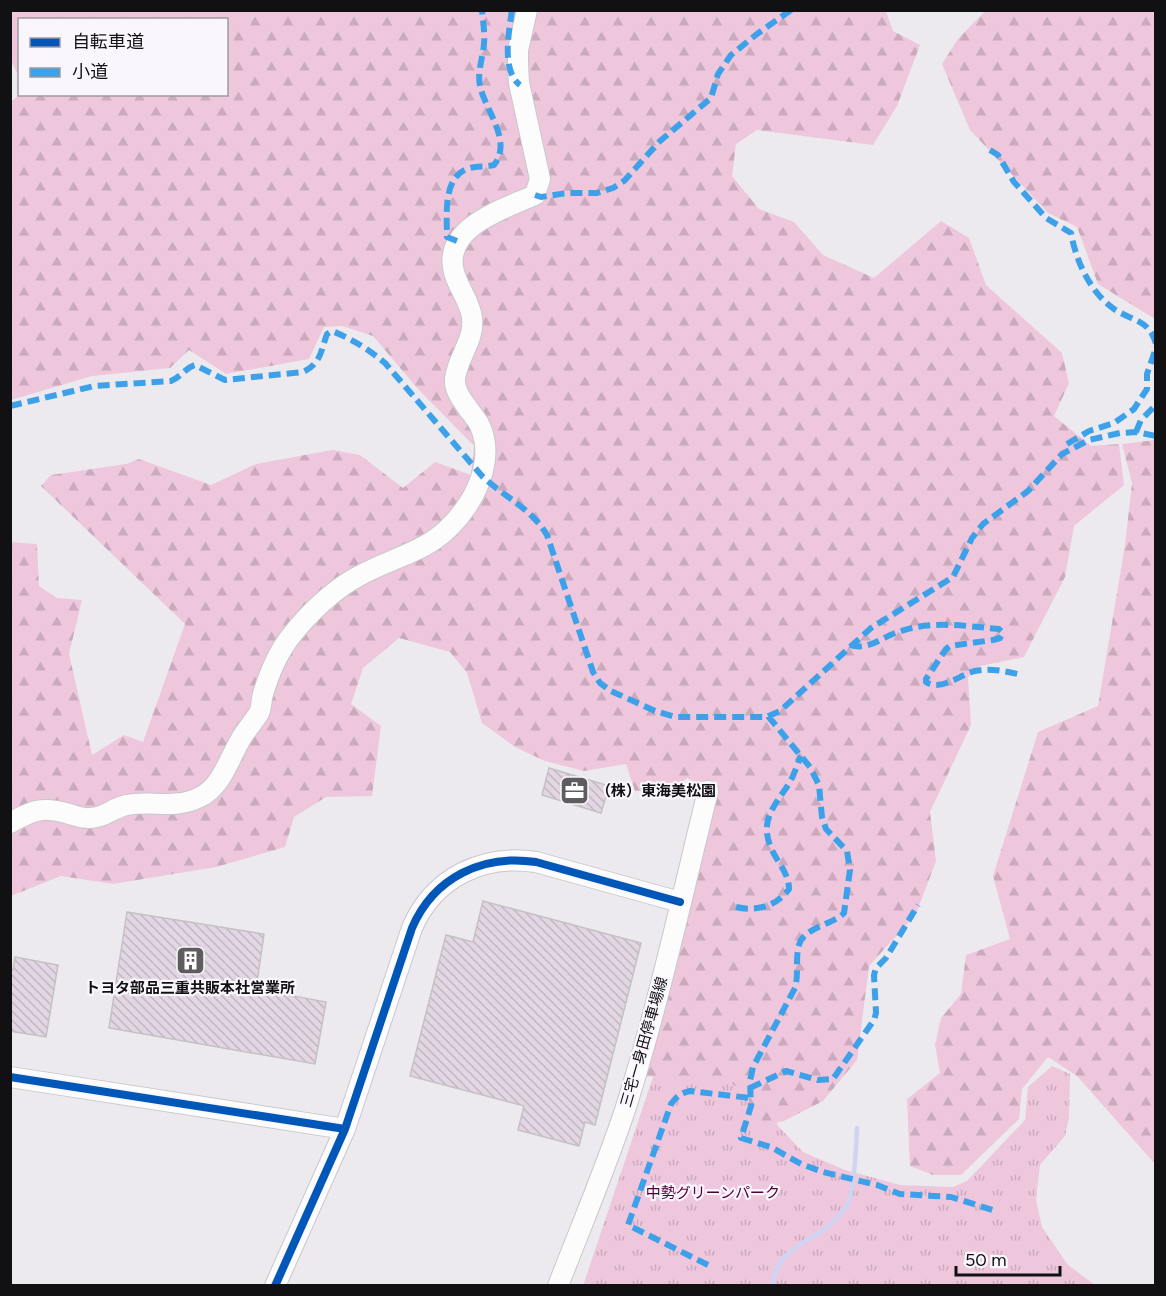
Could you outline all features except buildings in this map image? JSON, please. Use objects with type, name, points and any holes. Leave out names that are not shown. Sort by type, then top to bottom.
[{"type":"main road","points":[[10,823],[32,811],[57,810],[91,818],[105,815],[130,804],[165,805],[201,797],[211,790],[242,736],[260,712],[263,695],[278,657],[293,634],[333,593],[355,578],[382,564],[414,553],[440,537],[468,505],[482,476],[484,448],[481,428],[455,385],[458,365],[471,336],[472,319],[468,303],[455,277],[452,259],[457,241],[465,232],[486,218],[535,195],[540,179],[519,83],[518,50],[527,10]]},
{"type":"main road","name":"三宅一身田停車場線","points":[[558,1286],[626,1108],[652,1018],[708,791]]},
{"type":"main road","points":[[275,1286],[345,1129],[412,928],[429,898],[465,870],[489,862],[524,860],[680,902]]},
{"type":"main road","points":[[10,1077],[345,1129]]},
{"type":"green space","points":[[11,11],[886,11],[893,31],[920,45],[897,106],[873,145],[757,130],[736,144],[732,176],[759,209],[794,222],[823,255],[874,278],[941,221],[969,238],[986,285],[1062,353],[1069,383],[1054,416],[1091,446],[1119,444],[1124,485],[1074,526],[1065,577],[1024,657],[980,666],[968,677],[971,725],[930,812],[936,861],[916,914],[869,966],[857,1060],[823,1101],[784,1121],[752,1127],[748,1094],[726,1080],[643,1076],[712,791],[687,778],[671,791],[635,791],[626,764],[584,771],[545,761],[515,747],[482,723],[467,673],[450,652],[399,638],[363,668],[351,704],[381,726],[372,796],[326,797],[294,817],[285,847],[216,867],[113,884],[61,876],[11,896],[11,542],[37,544],[39,586],[57,598],[82,600],[69,654],[92,755],[124,735],[143,742],[185,624],[41,486],[51,475],[126,464],[139,459],[211,485],[256,464],[332,450],[360,455],[403,488],[435,462],[471,475],[474,446],[418,389],[373,336],[342,326],[324,327],[309,359],[226,374],[189,350],[170,368],[92,376],[11,400],[11,102],[18,96],[228,96],[228,18],[18,18],[18,75],[11,61]]},
{"type":"green space","points":[[985,11],[1155,11],[1155,319],[1098,284],[1077,227],[1048,213],[970,130],[942,64],[958,39]]},
{"type":"green space","points":[[1155,440],[1155,1164],[1077,1076],[1048,1057],[1022,1089],[1019,1119],[961,1175],[933,1175],[910,1166],[907,1099],[940,1073],[935,1045],[941,1018],[961,994],[966,955],[1010,939],[993,876],[1038,732],[1098,706],[1125,545],[1132,483],[1122,444]]},
{"type":"green space","name":"中勢グリーンパーク","points":[[660,1056],[760,1076],[778,1126],[803,1152],[845,1170],[900,1185],[953,1187],[967,1181],[1025,1120],[1028,1087],[1052,1066],[1070,1074],[1069,1118],[1065,1136],[1040,1165],[1036,1199],[1042,1227],[1068,1265],[1095,1285],[583,1286]]},
{"type":"waterway","points":[[773,1286],[776,1272],[789,1252],[831,1224],[847,1206],[854,1177],[857,1128]]},
{"type":"marked path","points":[[457,241],[447,237],[450,187],[461,172],[473,167],[494,165],[501,146],[479,81],[484,40],[482,10]]},
{"type":"marked path","points":[[512,10],[508,61],[514,79],[520,85]]},
{"type":"marked path","points":[[535,195],[541,197],[567,193],[597,193],[613,188],[624,181],[660,141],[711,98],[718,74],[731,55],[791,10]]},
{"type":"marked path","points":[[990,150],[998,155],[1014,182],[1046,218],[1071,233],[1080,265],[1098,294],[1114,309],[1144,325],[1156,344]]},
{"type":"marked path","points":[[10,406],[94,386],[171,381],[195,365],[225,380],[303,372],[317,361],[327,334],[332,331],[339,334],[360,345],[385,363],[482,476],[525,510],[541,526],[547,535],[593,672],[600,683],[611,691],[655,711],[675,717],[766,717],[780,711],[871,628],[953,577],[972,538],[983,524],[1028,491],[1062,454],[1089,440],[1120,433],[1136,432],[1156,436]]},
{"type":"marked path","points":[[1067,444],[1089,431],[1114,423],[1134,409],[1147,389],[1147,374],[1156,348]]},
{"type":"marked path","points":[[1136,432],[1141,420],[1156,405]]},
{"type":"marked path","points":[[850,645],[869,645],[898,632],[923,626],[948,625],[999,629],[1003,633],[1000,638],[950,646],[926,682],[932,685],[944,684],[980,670],[1018,674]]},
{"type":"marked path","points":[[768,716],[810,767],[819,785],[822,817],[826,829],[847,851],[850,870],[844,913],[806,934],[799,945],[795,988],[753,1067],[750,1081],[751,1106],[741,1138],[771,1147],[801,1164],[823,1172],[877,1185],[900,1194],[951,1197],[996,1211]]},
{"type":"marked path","points":[[736,907],[751,909],[766,906],[778,900],[789,889],[785,873],[772,850],[767,830],[770,814],[790,782],[801,756]]},
{"type":"marked path","points":[[750,1088],[786,1071],[818,1080],[833,1079],[874,1020],[876,968],[886,958],[918,905]]},
{"type":"marked path","points":[[708,1265],[628,1225],[671,1104],[675,1099],[690,1091],[750,1098]]},
{"type":"cycle path","points":[[275,1286],[345,1129],[412,928],[421,910],[433,895],[462,873],[479,866],[516,860],[536,862],[680,902]]},
{"type":"cycle path","points":[[10,1077],[345,1129]]},
{"type":"place","name":"（株）東海美松園","points":[[575,791]]},
{"type":"place","name":"トヨタ部品三重共販本社営業所","points":[[190,961]]}]
